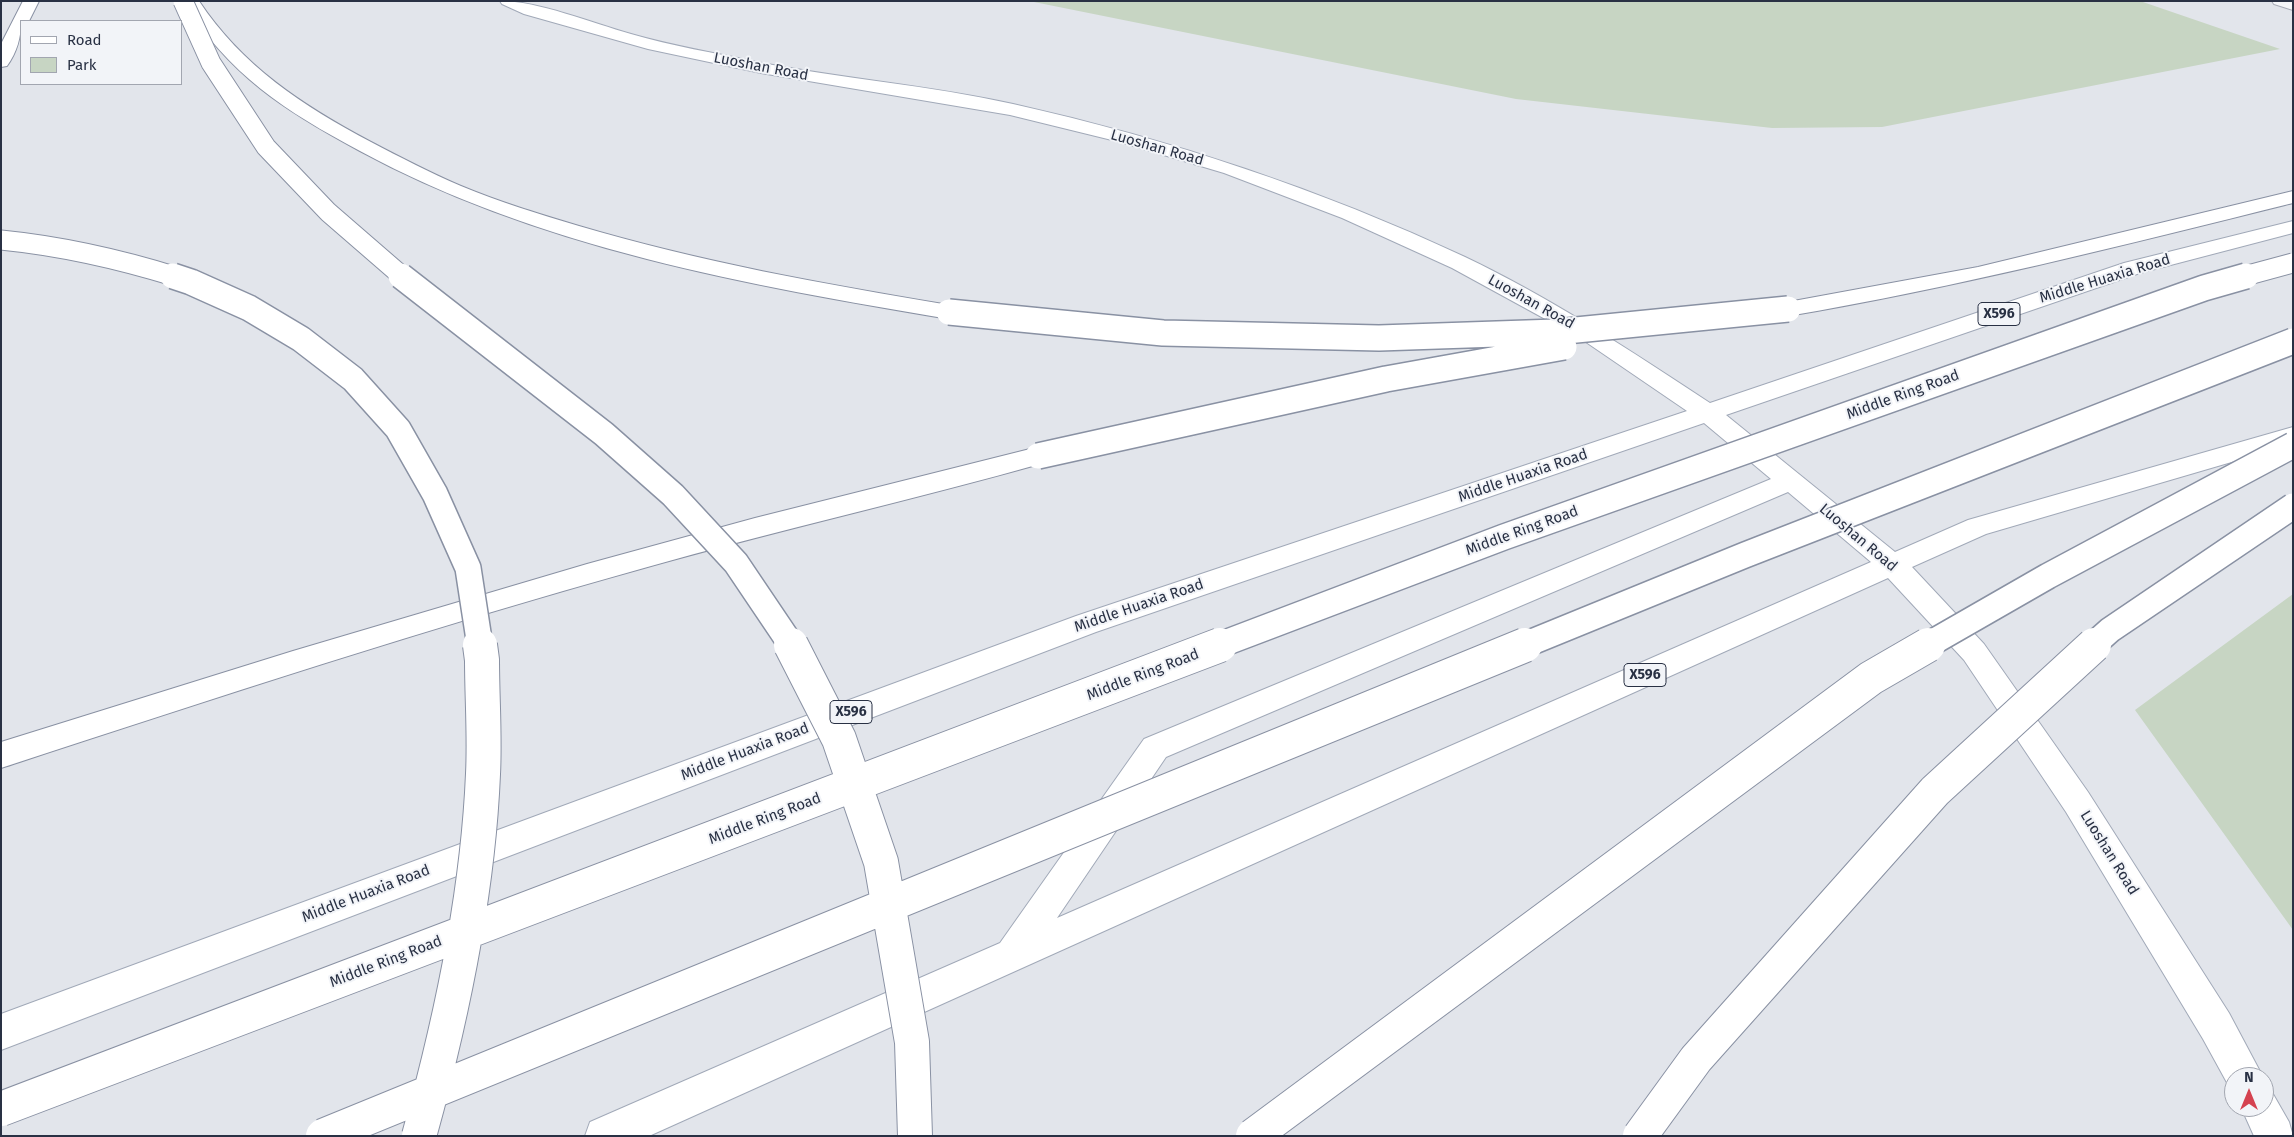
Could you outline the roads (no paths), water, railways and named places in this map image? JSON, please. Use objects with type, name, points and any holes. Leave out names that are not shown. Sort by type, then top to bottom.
[{"type":"main road","points":[[22,20],[31,1]]},
{"type":"main road","points":[[183,1],[211,63],[240,110],[278,160],[328,212],[408,282],[604,434],[673,495],[736,563],[791,645],[839,739],[880,862],[912,1042],[916,1136]]},
{"type":"main road","points":[[191,1],[199,16],[234,57],[274,93],[324,125],[398,164],[483,202],[582,234],[703,266],[821,291],[948,312],[1096,328],[1253,337],[1369,338],[1522,334],[1656,324],[1788,309]]},
{"type":"main road","name":"Luoshan Road","points":[[508,1],[530,10],[648,44],[761,68],[1010,109],[1127,138],[1231,169],[1349,214],[1460,263],[1588,333],[1708,413],[1893,565],[1974,652],[2060,778],[2216,1026],[2239,1067]]},
{"type":"main road","points":[[1,62],[20,23]]},
{"type":"main road","points":[[1,755],[278,666],[589,574],[1038,456],[1386,379],[1788,309],[1850,300],[1990,271],[2293,197]]},
{"type":"main road","name":"Middle Huaxia Road","points":[[1,1032],[1086,624],[2132,268],[2293,227]]},
{"type":"main road","points":[[1,240],[48,245],[124,261],[191,282],[249,308],[294,334],[353,379],[398,429],[435,494],[468,568],[482,660],[483,774],[469,917],[429,1100],[419,1136]]},
{"type":"main road","name":"Middle Ring Road","points":[[1,1109],[1504,537],[2204,288],[2293,263]]},
{"type":"main road","points":[[323,1136],[1745,555],[2293,342]]},
{"type":"main road","name":"X596","points":[[604,1136],[1977,527],[2293,435]]},
{"type":"main road","points":[[1253,1136],[1872,678],[2048,576],[2293,445]]},
{"type":"main road","points":[[1012,955],[1155,748],[1790,481]]},
{"type":"main road","points":[[1640,1136],[1696,1059],[1935,791],[2110,630],[2293,506]]},
{"type":"main road","points":[[2266,1117],[2276,1136]]},
{"type":"lane","points":[[2280,1],[2293,5]]}]
